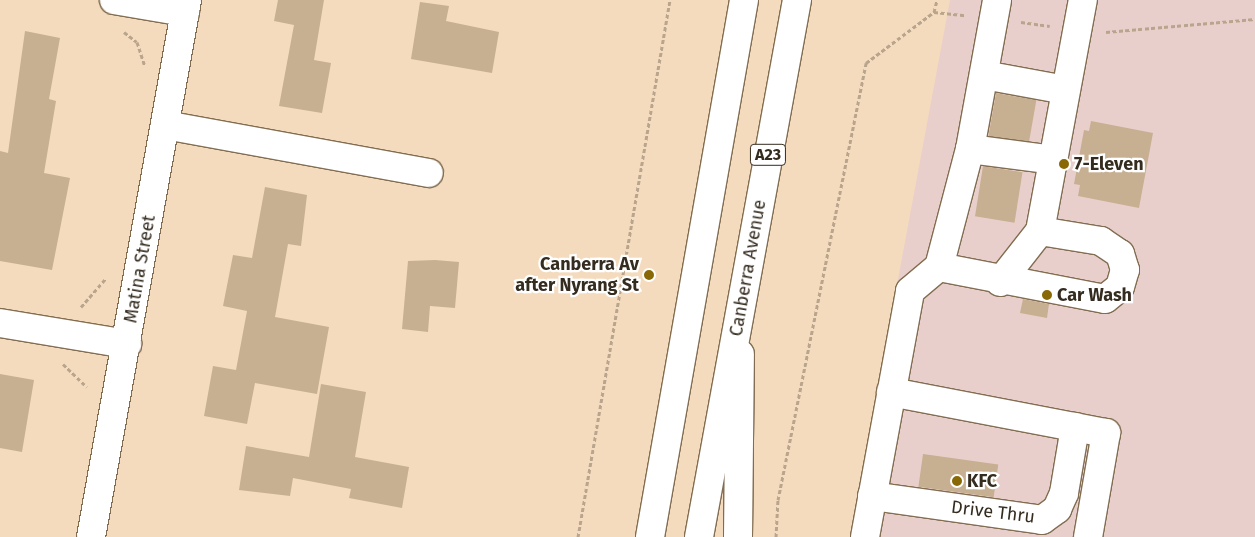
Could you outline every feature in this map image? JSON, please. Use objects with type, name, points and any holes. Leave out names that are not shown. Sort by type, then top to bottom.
[{"type":"main road","points":[[115,0],[186,6]]},
{"type":"main road","points":[[650,537],[744,0]]},
{"type":"main road","name":"Canberra Avenue","points":[[699,537],[797,0]]},
{"type":"main road","points":[[865,537],[910,291],[939,267],[970,149],[997,0]]},
{"type":"main road","points":[[1000,282],[1040,231],[1083,0]]},
{"type":"main road","name":"Matina Street","points":[[91,537],[186,6]]},
{"type":"main road","points":[[984,75],[1066,90]]},
{"type":"main road","points":[[165,125],[429,173]]},
{"type":"main road","points":[[970,149],[1053,160]]},
{"type":"main road","points":[[939,267],[1000,282],[1105,299],[1120,288],[1125,270],[1120,254],[1102,241],[1040,231]]},
{"type":"main road","points":[[738,537],[740,310]]},
{"type":"main road","points":[[0,322],[127,344]]},
{"type":"main road","points":[[891,392],[1106,433],[1088,537]]},
{"type":"main road","name":"Drive Thru","points":[[872,496],[1042,520],[1057,509],[1064,493],[1075,427]]},
{"type":"path","points":[[115,0],[112,22],[137,42],[146,68],[144,78]]},
{"type":"path","points":[[578,537],[670,0]]},
{"type":"path","points":[[776,537],[778,500],[866,63],[934,12],[937,0]]},
{"type":"path","points":[[86,396],[87,386],[68,371],[55,352],[58,333],[62,315],[84,306],[109,274]]},
{"type":"shaded area","points":[[950,0],[1255,0],[1255,537],[850,537]]},
{"type":"building","points":[[278,0],[324,0],[314,60],[331,63],[322,113],[279,106],[294,25],[274,21]]},
{"type":"building","points":[[420,2],[449,6],[446,21],[499,32],[492,73],[411,59]]},
{"type":"building","points":[[25,31],[60,38],[49,99],[56,101],[44,173],[70,178],[52,270],[0,261],[0,151],[8,153]]},
{"type":"building","points":[[996,93],[1036,100],[1029,143],[988,136]]},
{"type":"building","points":[[1091,121],[1153,133],[1139,208],[1078,196],[1080,185],[1074,184],[1084,130],[1089,131]]},
{"type":"building","points":[[983,166],[1023,172],[1015,223],[975,216]]},
{"type":"building","points":[[265,187],[307,195],[301,246],[288,244],[275,317],[329,327],[317,394],[255,383],[247,424],[204,416],[213,366],[236,370],[247,311],[223,306],[233,255],[252,258]]},
{"type":"building","points":[[435,260],[459,262],[455,308],[430,306],[428,332],[402,329],[408,261]]},
{"type":"building","points":[[1023,299],[1049,304],[1047,318],[1020,313]]},
{"type":"building","points":[[0,374],[34,380],[22,452],[0,448]]},
{"type":"building","points":[[321,384],[366,392],[355,457],[409,467],[402,508],[349,498],[351,489],[293,478],[290,496],[239,490],[246,446],[309,457]]},
{"type":"building","name":"KFC","points":[[923,454],[998,465],[994,497],[918,487]]},
{"type":"place","name":"7-Eleven","points":[[1064,164]]},
{"type":"place","name":"Canberra Av after Nyrang St","points":[[649,275]]},
{"type":"place","name":"Car Wash","points":[[1047,295]]},
{"type":"place","name":"KFC","points":[[957,481]]}]
